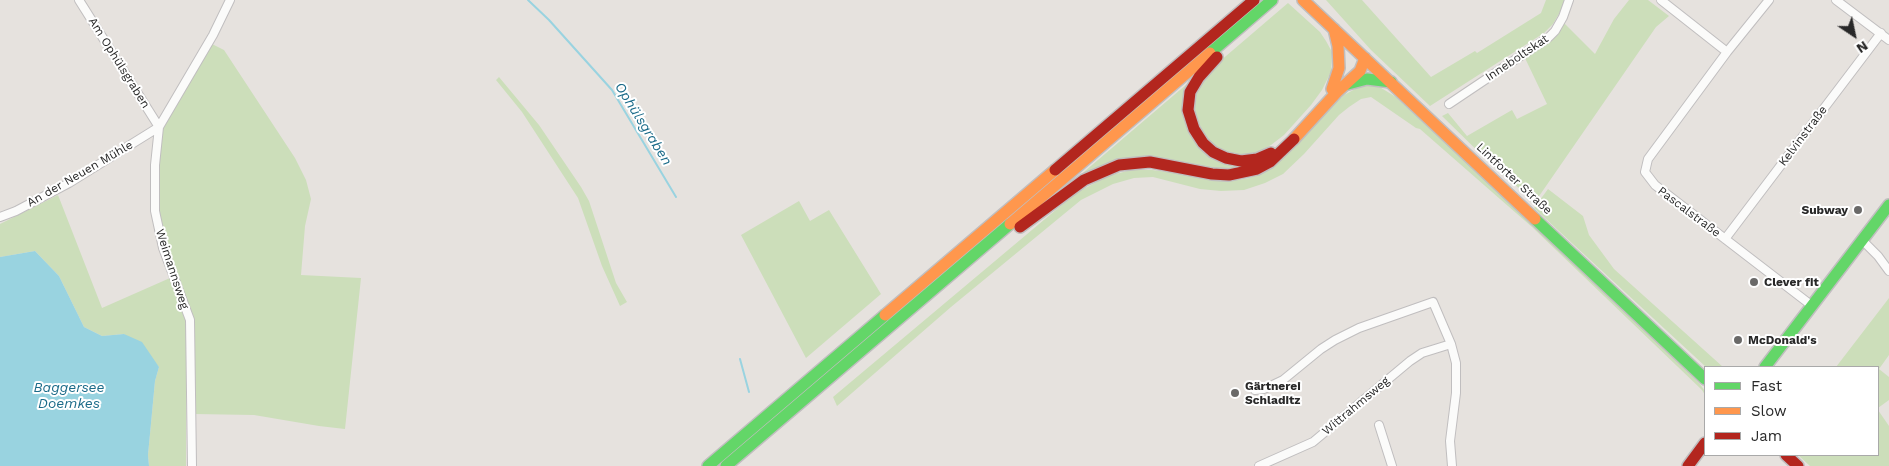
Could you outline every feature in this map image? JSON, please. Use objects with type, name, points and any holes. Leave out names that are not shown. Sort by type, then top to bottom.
[{"type":"main road","points":[[708,466],[1254,0]]},
{"type":"main road","name":"Lintforter Straße","points":[[1304,0],[1704,379]]},
{"type":"main road","points":[[1269,3],[1246,30],[1215,58],[1199,76],[1190,92],[1188,110],[1194,129],[1203,143],[1213,152],[1226,158],[1241,161],[1257,160],[1275,151],[1289,139],[1334,90],[1360,71],[1365,58]]},
{"type":"main road","points":[[726,466],[1269,3]]},
{"type":"main road","points":[[1334,29],[1338,46],[1339,68],[1334,90]]},
{"type":"main road","points":[[926,295],[947,284],[1084,180],[1102,171],[1119,165],[1150,162],[1212,174],[1229,175],[1257,169],[1270,162],[1292,142],[1334,90],[1351,82],[1367,79],[1391,82]]},
{"type":"main road","points":[[1766,366],[1889,204]]},
{"type":"main road","points":[[1688,466],[1704,444]]},
{"type":"main road","points":[[1787,456],[1798,466]]},
{"type":"street","name":"Am Ophülsgraben","points":[[79,0],[159,127]]},
{"type":"street","name":"Weimannsweg","points":[[192,466],[190,320],[163,248],[155,211],[155,166],[159,127],[213,36],[230,0]]},
{"type":"street","name":"Inneboltskat","points":[[1449,104],[1506,64],[1549,37],[1563,17],[1570,0]]},
{"type":"street","points":[[1661,0],[1727,52]]},
{"type":"street","name":"Pascalstraße","points":[[1769,0],[1727,52],[1648,159],[1645,172],[1655,185],[1811,305]]},
{"type":"street","points":[[1836,0],[1889,40]]},
{"type":"street","name":"Kelvinstraße","points":[[1725,239],[1881,33]]},
{"type":"street","name":"An der Neuen Mühle","points":[[0,218],[69,183],[159,127]]},
{"type":"street","points":[[1862,240],[1878,256],[1889,271]]},
{"type":"street","points":[[1256,390],[1264,389],[1283,380],[1314,354],[1335,340],[1359,328],[1433,302],[1452,344],[1456,364],[1456,393],[1450,441],[1452,466]]},
{"type":"street","name":"Wittrahmsweg","points":[[1259,466],[1313,442],[1410,361],[1422,353],[1452,344]]},
{"type":"street","points":[[1379,426],[1392,466]]},
{"type":"green space","points":[[1326,0],[1362,0],[1431,77],[1475,51],[1477,53],[1541,13],[1546,0],[1565,0],[1553,24],[1544,33],[1430,106],[1371,50]]},
{"type":"green space","points":[[1629,0],[1648,0],[1669,16],[1656,27],[1535,202],[1492,165],[1442,116],[1448,113],[1467,136],[1512,110],[1517,119],[1547,104],[1524,56],[1551,39],[1559,32],[1564,23],[1595,54],[1614,19]]},
{"type":"green space","points":[[1288,3],[1320,32],[1326,41],[1332,52],[1331,72],[1322,90],[1311,105],[1284,135],[1256,153],[1242,156],[1228,154],[1206,140],[1194,111],[1196,95],[1203,80],[1219,62]]},
{"type":"green space","points":[[212,44],[224,50],[295,158],[306,180],[311,199],[305,226],[301,275],[361,278],[345,429],[254,415],[194,414],[193,320],[171,281],[186,322],[186,466],[149,466],[148,455],[155,381],[159,367],[124,334],[102,336],[84,327],[59,276],[35,251],[0,257],[0,224],[58,195],[102,308],[170,278],[153,216],[161,128]]},
{"type":"green space","points":[[499,77],[539,125],[589,201],[616,283],[627,302],[620,306],[602,266],[578,198],[522,112],[496,80]]},
{"type":"green space","points":[[1194,78],[1190,131],[1241,164],[1242,171],[1165,162],[1078,177]]},
{"type":"green space","points":[[1370,85],[1378,86],[1396,97],[1575,263],[1699,383],[1704,390],[1704,393],[1532,227],[1420,129],[1371,97],[1361,99],[1339,115],[1283,174],[1265,183],[1244,190],[1221,191],[1200,189],[1153,177],[1134,178],[1113,184],[1081,200],[951,307],[837,406],[833,397],[1076,193],[1108,176],[1131,170],[1152,170],[1238,180],[1260,174],[1344,95],[1357,88]]},
{"type":"green space","points":[[1548,189],[1583,216],[1589,235],[1614,269],[1722,366],[1705,366],[1534,208]]},
{"type":"green space","points":[[799,201],[810,221],[829,210],[881,294],[806,358],[741,235]]},
{"type":"green space","points":[[1889,298],[1889,355],[1879,369],[1879,366],[1837,366]]},
{"type":"green space","points":[[1879,369],[1889,377],[1889,400],[1879,407]]},
{"type":"green space","points":[[1879,411],[1889,426],[1889,466],[1810,466],[1799,456],[1879,456]]},
{"type":"water","name":"Baggersee Doemkes","points":[[35,251],[59,276],[84,327],[102,336],[124,334],[142,342],[159,367],[155,381],[148,455],[149,466],[0,466],[0,257]]},
{"type":"waterway","name":"Ophülsgraben","points":[[528,0],[549,20],[612,90],[676,197]]},
{"type":"waterway","name":"Ophülsgraben","points":[[740,359],[749,392]]},
{"type":"traffic: fast","points":[[1210,53],[1272,0]]},
{"type":"traffic: fast","points":[[1348,84],[1367,79],[1391,82]]},
{"type":"traffic: fast","points":[[1766,366],[1889,205]]},
{"type":"traffic: fast","points":[[1535,219],[1704,378]]},
{"type":"traffic: fast","points":[[726,466],[1010,224]]},
{"type":"traffic: fast","points":[[708,466],[885,315]]},
{"type":"traffic: slow","points":[[1303,0],[1535,219]]},
{"type":"traffic: slow","points":[[1332,89],[1339,68],[1338,46],[1334,29]]},
{"type":"traffic: slow","points":[[1010,224],[1210,53]]},
{"type":"traffic: slow","points":[[1294,139],[1337,92],[1360,71],[1365,58]]},
{"type":"traffic: slow","points":[[885,315],[1055,170]]},
{"type":"traffic: jam","points":[[1055,170],[1254,0]]},
{"type":"traffic: jam","points":[[1217,57],[1199,77],[1190,92],[1188,110],[1194,129],[1203,143],[1213,152],[1226,158],[1241,161],[1257,159],[1271,153]]},
{"type":"traffic: jam","points":[[1020,227],[1084,180],[1119,165],[1150,162],[1212,174],[1229,175],[1257,169],[1270,162],[1294,139]]},
{"type":"traffic: jam","points":[[1688,466],[1704,444]]},
{"type":"traffic: jam","points":[[1787,456],[1798,466]]},
{"type":"place","name":"Subway","points":[[1858,210]]},
{"type":"place","name":"Clever fit","points":[[1754,282]]},
{"type":"place","name":"McDonald's","points":[[1738,340]]},
{"type":"place","name":"Gärtnerei Schladitz","points":[[1235,393]]}]
